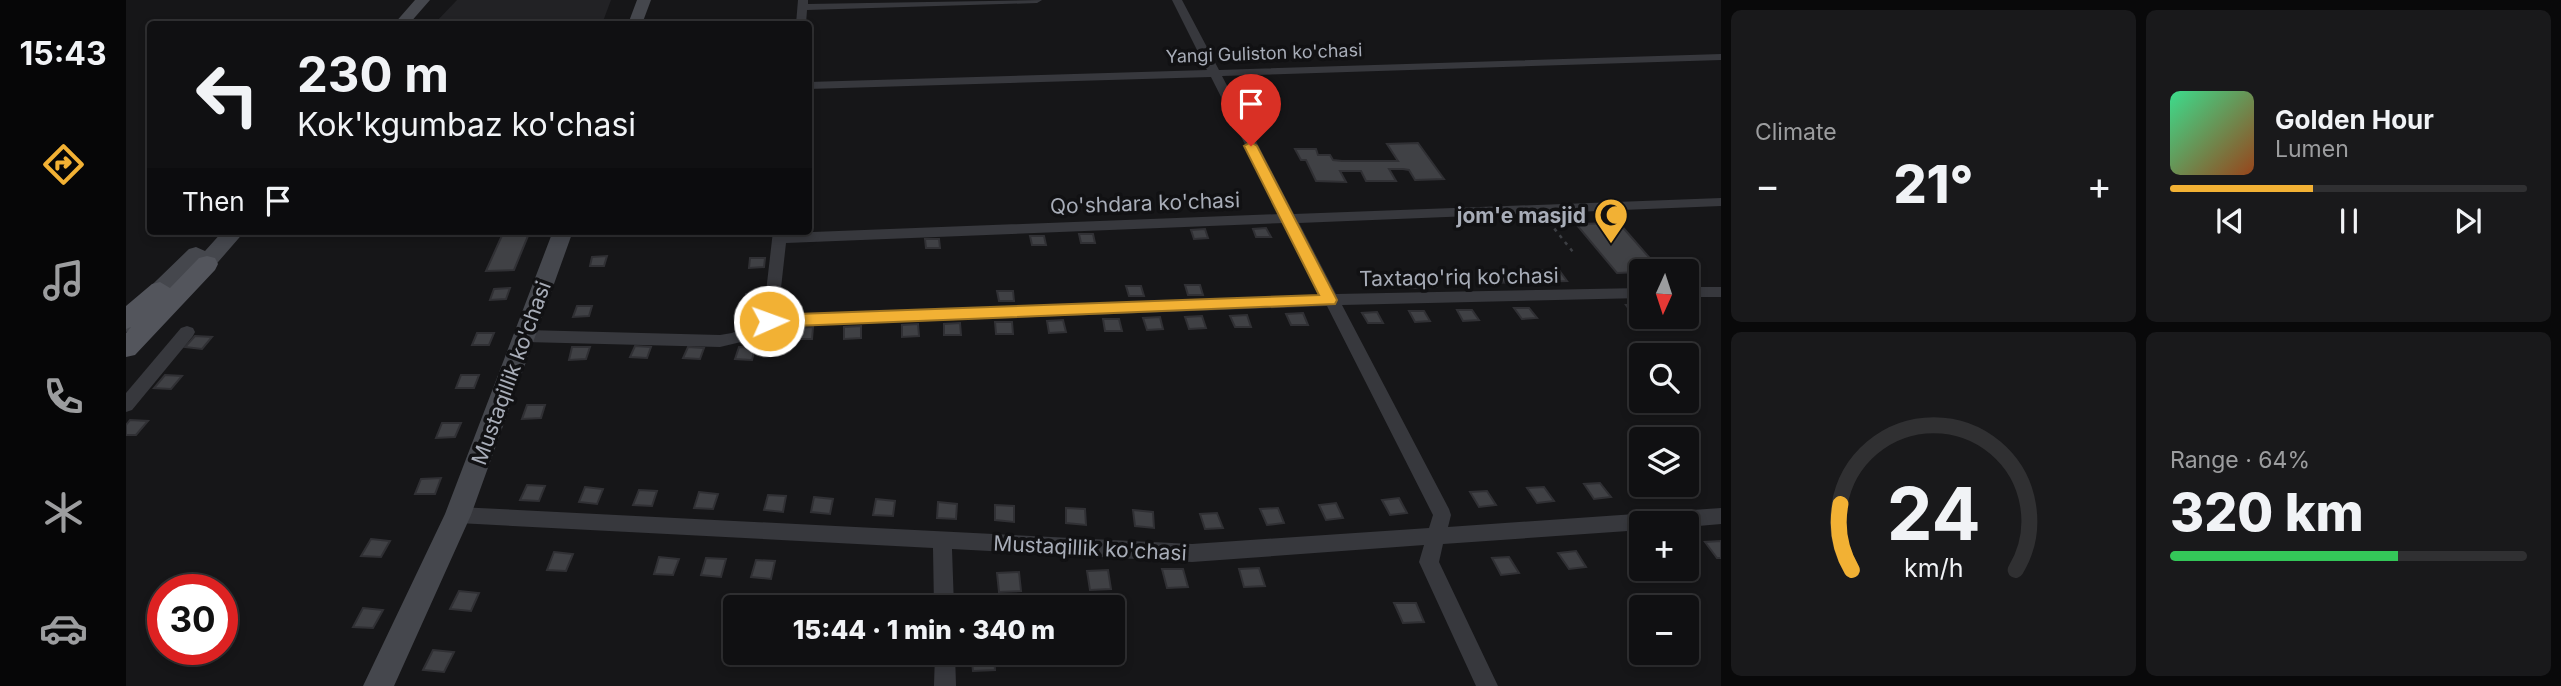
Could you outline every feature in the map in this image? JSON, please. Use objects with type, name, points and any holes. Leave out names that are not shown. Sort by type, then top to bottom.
[{"type":"main road","points":[[404,21],[423,0]]},
{"type":"main road","points":[[418,21],[436,0]]},
{"type":"main road","points":[[636,21],[644,0]]},
{"type":"main road","points":[[126,322],[182,271],[214,235]]},
{"type":"main road","points":[[126,348],[231,235]]},
{"type":"main road","name":"Mustaqillik ko'chasi","points":[[378,686],[458,515],[562,235]]},
{"type":"main road","points":[[126,342],[206,264]]},
{"type":"street","points":[[802,4],[1037,0]]},
{"type":"street","points":[[1177,0],[1329,300],[1442,515],[1429,562],[1487,686]]},
{"type":"street","name":"Yangi Guliston ko'chasi","points":[[812,86],[1721,57]]},
{"type":"street","name":"Qo'shdara ko'chasi","points":[[812,233],[1288,219],[1721,202]]},
{"type":"street","points":[[769,321],[780,235]]},
{"type":"street","points":[[1699,292],[1721,292]]},
{"type":"street","name":"Taxtaqo'riq ko'chasi","points":[[526,336],[720,341],[734,338],[769,321],[1329,300],[1629,293]]},
{"type":"street","points":[[126,405],[187,332]]},
{"type":"street","name":"Mustaqillik ko'chasi","points":[[458,515],[1192,553],[1721,516]]},
{"type":"street","points":[[942,541],[944,595]]},
{"type":"street","points":[[944,665],[945,686]]},
{"type":"path","points":[[1538,209],[1573,252]]},
{"type":"shaded area","points":[[457,0],[611,0],[603,21],[437,21]]},
{"type":"building","points":[[1418,143],[1444,179],[1415,180],[1409,170],[1389,169],[1396,181],[1366,181],[1361,171],[1340,171],[1346,182],[1316,181],[1306,160],[1301,160],[1295,149],[1316,149],[1318,155],[1330,155],[1333,160],[1398,161],[1387,144]]},
{"type":"building","points":[[1619,223],[1650,259],[1629,259],[1629,272],[1617,273],[1576,224]]},
{"type":"building","points":[[1266,228],[1271,237],[1256,237],[1253,229]]},
{"type":"building","points":[[1205,229],[1208,238],[1194,239],[1191,230]]},
{"type":"building","points":[[1079,234],[1093,234],[1095,243],[1081,243]]},
{"type":"building","points":[[502,235],[528,235],[514,270],[486,271]]},
{"type":"building","points":[[1030,236],[1044,236],[1046,245],[1032,245]]},
{"type":"building","points":[[925,239],[939,239],[940,248],[926,248]]},
{"type":"building","points":[[607,256],[604,266],[590,266],[592,257]]},
{"type":"building","points":[[750,258],[765,258],[764,267],[749,268]]},
{"type":"building","points":[[1559,270],[1567,281],[1487,283],[1480,272]]},
{"type":"building","points":[[1428,274],[1436,287],[1409,288],[1402,275]]},
{"type":"building","points":[[1185,285],[1200,285],[1203,295],[1188,295]]},
{"type":"building","points":[[1126,286],[1141,286],[1144,296],[1129,296]]},
{"type":"building","points":[[510,288],[506,299],[490,300],[494,289]]},
{"type":"building","points":[[997,291],[1013,291],[1014,301],[999,301]]},
{"type":"building","points":[[746,294],[761,294],[760,304],[744,304]]},
{"type":"building","points":[[577,306],[592,306],[589,316],[573,317]]},
{"type":"building","points":[[1514,308],[1529,308],[1537,318],[1522,319]]},
{"type":"building","points":[[1457,310],[1472,310],[1479,320],[1463,321]]},
{"type":"building","points":[[1409,311],[1424,311],[1430,321],[1415,322]]},
{"type":"building","points":[[1377,312],[1383,323],[1368,323],[1362,313]]},
{"type":"building","points":[[1303,313],[1308,325],[1291,325],[1286,314]]},
{"type":"building","points":[[1247,315],[1251,327],[1235,327],[1230,316]]},
{"type":"building","points":[[1202,316],[1206,328],[1189,329],[1185,317]]},
{"type":"building","points":[[1160,317],[1163,329],[1147,330],[1143,318]]},
{"type":"building","points":[[1103,319],[1119,319],[1122,331],[1105,331]]},
{"type":"building","points":[[1063,320],[1066,332],[1049,333],[1047,321]]},
{"type":"building","points":[[995,322],[1012,322],[1013,334],[996,334]]},
{"type":"building","points":[[960,323],[961,335],[944,335],[944,324]]},
{"type":"building","points":[[918,324],[919,336],[902,337],[902,325]]},
{"type":"building","points":[[861,326],[861,338],[844,339],[844,327]]},
{"type":"building","points":[[813,327],[812,339],[795,339],[796,328]]},
{"type":"building","points":[[477,333],[494,333],[489,345],[472,345]]},
{"type":"building","points":[[195,336],[212,337],[202,349],[185,347]]},
{"type":"building","points":[[635,346],[651,347],[647,358],[630,357]]},
{"type":"building","points":[[572,347],[590,347],[586,359],[569,360]]},
{"type":"building","points":[[688,347],[704,348],[700,359],[683,358]]},
{"type":"building","points":[[739,347],[755,348],[752,360],[735,359]]},
{"type":"building","points":[[165,375],[182,376],[171,389],[154,388]]},
{"type":"building","points":[[461,375],[479,375],[474,388],[456,388]]},
{"type":"building","points":[[527,405],[545,405],[541,418],[522,419]]},
{"type":"building","points":[[130,420],[148,421],[136,435],[126,435],[126,425]]},
{"type":"building","points":[[442,423],[461,423],[455,437],[436,438]]},
{"type":"building","points":[[441,478],[435,494],[415,494],[421,479]]},
{"type":"building","points":[[1600,483],[1611,497],[1594,499],[1584,484]]},
{"type":"building","points":[[527,485],[545,486],[539,501],[520,500]]},
{"type":"building","points":[[585,487],[603,489],[597,504],[579,502]]},
{"type":"building","points":[[1544,487],[1554,501],[1537,503],[1527,488]]},
{"type":"building","points":[[639,490],[657,491],[652,506],[633,505]]},
{"type":"building","points":[[1487,491],[1496,505],[1479,507],[1470,492]]},
{"type":"building","points":[[699,492],[718,494],[713,509],[694,508]]},
{"type":"building","points":[[768,495],[786,496],[783,512],[764,510]]},
{"type":"building","points":[[814,497],[833,499],[830,514],[811,512]]},
{"type":"building","points":[[1399,498],[1407,513],[1390,515],[1382,500]]},
{"type":"building","points":[[876,499],[895,501],[893,516],[873,515]]},
{"type":"building","points":[[938,502],[957,504],[956,519],[937,518]]},
{"type":"building","points":[[1336,503],[1343,518],[1326,520],[1319,505]]},
{"type":"building","points":[[995,505],[1014,506],[1014,522],[995,520]]},
{"type":"building","points":[[1066,508],[1085,509],[1086,525],[1066,523]]},
{"type":"building","points":[[1278,508],[1284,523],[1267,525],[1260,509]]},
{"type":"building","points":[[1133,510],[1153,512],[1154,528],[1135,526]]},
{"type":"building","points":[[1217,513],[1223,528],[1205,529],[1200,514]]},
{"type":"building","points":[[371,539],[390,541],[381,557],[361,556]]},
{"type":"building","points":[[1721,541],[1721,558],[1717,558],[1705,542]]},
{"type":"building","points":[[1576,551],[1586,567],[1569,569],[1558,553]]},
{"type":"building","points":[[554,552],[573,554],[566,571],[547,570]]},
{"type":"building","points":[[659,557],[679,559],[673,575],[654,574]]},
{"type":"building","points":[[1509,557],[1519,573],[1501,575],[1492,558]]},
{"type":"building","points":[[706,558],[726,559],[721,577],[701,575]]},
{"type":"building","points":[[756,560],[775,561],[771,579],[751,577]]},
{"type":"building","points":[[1259,568],[1265,586],[1244,587],[1239,569]]},
{"type":"building","points":[[1162,569],[1183,569],[1188,587],[1167,588]]},
{"type":"building","points":[[1108,570],[1111,589],[1090,590],[1087,571]]},
{"type":"building","points":[[1019,572],[1021,591],[999,592],[997,573]]},
{"type":"building","points":[[459,591],[479,593],[471,611],[450,609]]},
{"type":"building","points":[[1394,603],[1416,603],[1424,622],[1403,623]]},
{"type":"building","points":[[363,608],[383,610],[373,628],[353,627]]},
{"type":"building","points":[[433,650],[454,652],[444,672],[423,670]]},
{"type":"building","points":[[972,665],[995,665],[995,670],[973,671]]},
{"type":"place","name":"jom'e masjid","points":[[1611,245]]},
{"type":"route","points":[[769,321],[1329,300],[1251,146]]}]
